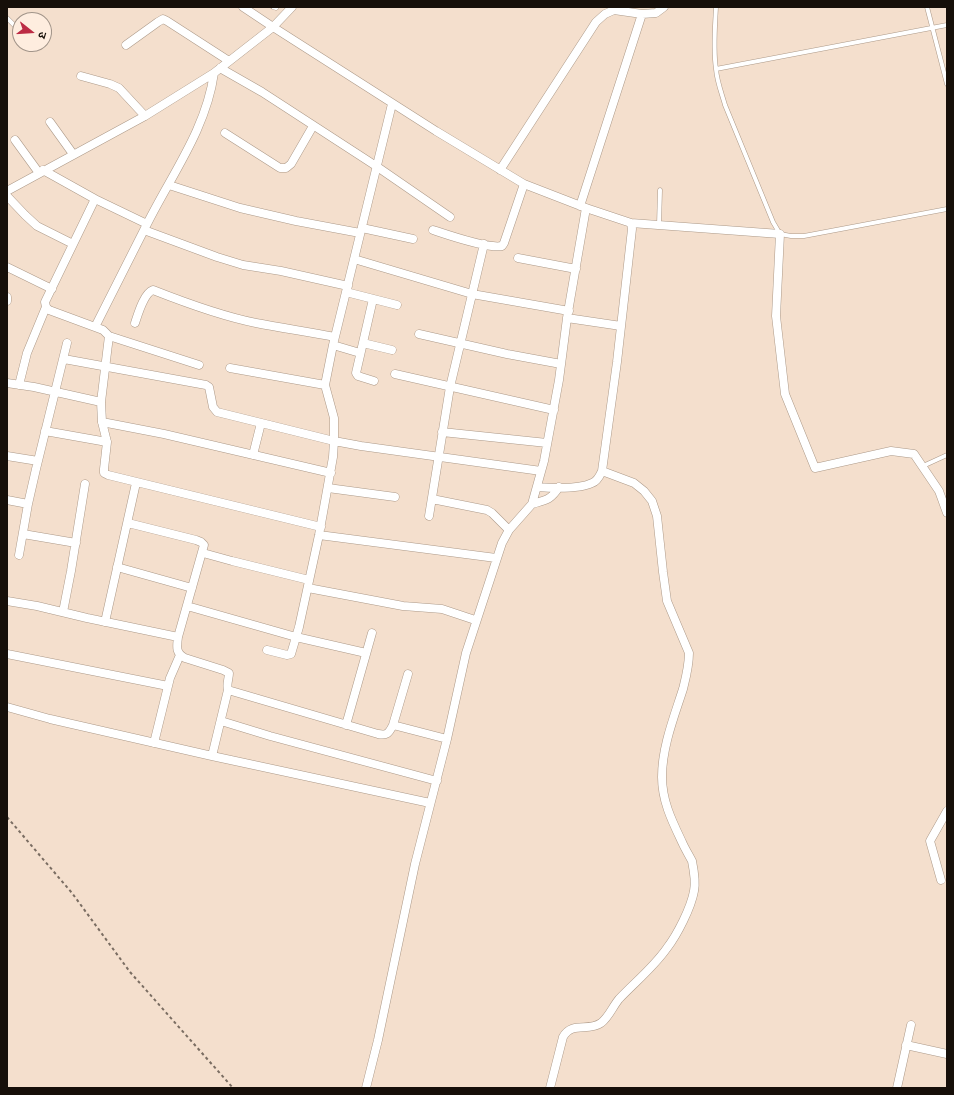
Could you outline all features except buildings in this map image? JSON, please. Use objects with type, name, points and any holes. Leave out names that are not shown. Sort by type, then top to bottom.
[{"type":"street","points":[[244,7],[392,104],[524,184],[583,207],[631,223],[780,234],[776,316],[785,394],[815,468],[891,451],[914,454],[939,491],[947,513]]},
{"type":"street","points":[[7,191],[145,116],[217,71],[273,27],[292,7]]},
{"type":"street","points":[[500,170],[596,22],[605,14],[614,10],[642,14],[656,13],[664,7]]},
{"type":"street","points":[[366,1088],[378,1040],[415,864],[447,739],[466,653],[502,543],[509,530],[532,504],[537,487],[554,410],[576,269],[583,207],[642,14]]},
{"type":"street","points":[[126,45],[163,19],[228,62]]},
{"type":"street","points":[[217,71],[262,92],[376,166],[450,217]]},
{"type":"street","points":[[95,327],[197,130],[217,71]]},
{"type":"street","points":[[81,76],[119,88],[145,116]]},
{"type":"street","points":[[267,650],[287,655],[291,654],[309,584],[331,473],[334,441],[334,418],[325,385],[334,341],[392,104]]},
{"type":"street","points":[[50,122],[74,154]]},
{"type":"street","points":[[225,133],[280,168],[286,168],[291,164],[313,126]]},
{"type":"street","points":[[15,140],[41,172],[95,198],[146,227],[217,257],[243,265],[281,271],[347,289],[373,299],[397,305]]},
{"type":"street","points":[[432,230],[497,247],[502,246],[524,184]]},
{"type":"street","points":[[169,185],[246,210],[412,239]]},
{"type":"street","points":[[7,196],[37,226],[73,244]]},
{"type":"street","points":[[19,385],[26,353],[46,307],[45,302],[95,198]]},
{"type":"street","points":[[537,487],[559,488],[582,486],[597,480],[602,471],[622,326],[632,228],[631,223]]},
{"type":"street","points":[[429,516],[450,387],[484,244]]},
{"type":"street","points":[[518,258],[576,269]]},
{"type":"street","points":[[354,259],[472,294],[622,326]]},
{"type":"street","points":[[7,267],[52,289]]},
{"type":"street","points":[[135,323],[146,296],[153,290],[199,307],[243,320],[334,341],[360,353]]},
{"type":"street","points":[[7,296],[7,301]]},
{"type":"street","points":[[373,299],[356,373],[358,376],[374,381]]},
{"type":"street","points":[[46,307],[49,310],[103,330],[108,336],[198,365]]},
{"type":"street","points":[[419,334],[460,344],[561,364]]},
{"type":"street","points":[[108,336],[101,402],[102,422],[107,442],[104,473],[136,483],[160,487],[209,501],[257,511],[320,531],[496,558]]},
{"type":"street","points":[[19,555],[28,504],[67,343]]},
{"type":"street","points":[[362,343],[392,350]]},
{"type":"street","points":[[64,359],[206,384],[209,387],[213,407],[216,412],[334,441],[438,458],[541,471]]},
{"type":"street","points":[[230,368],[325,385]]},
{"type":"street","points":[[395,374],[554,410]]},
{"type":"street","points":[[7,383],[101,402]]},
{"type":"street","points":[[102,422],[158,432],[331,473]]},
{"type":"street","points":[[253,455],[261,423]]},
{"type":"street","points":[[45,431],[107,442]]},
{"type":"street","points":[[442,432],[547,443]]},
{"type":"street","points":[[7,456],[38,461]]},
{"type":"street","points":[[550,1088],[566,1032],[571,1029],[593,1026],[600,1023],[606,1018],[625,992],[656,963],[675,936],[690,905],[694,891],[695,877],[691,861],[669,814],[664,799],[662,777],[663,760],[690,661],[690,653],[667,601],[658,516],[652,501],[644,491],[634,483],[602,471]]},
{"type":"street","points":[[105,622],[136,483]]},
{"type":"street","points":[[63,612],[85,484]]},
{"type":"street","points":[[328,488],[394,497]]},
{"type":"street","points":[[532,504],[549,499],[554,496],[559,488]]},
{"type":"street","points":[[432,499],[486,510],[492,513],[509,530]]},
{"type":"street","points":[[7,500],[28,504]]},
{"type":"street","points":[[128,523],[201,542],[204,545],[203,553],[178,636],[177,651],[180,655],[229,673],[227,686],[228,690],[212,756]]},
{"type":"street","points":[[23,534],[76,543]]},
{"type":"street","points":[[203,553],[309,584],[403,606],[442,609],[476,620]]},
{"type":"street","points":[[117,567],[192,588]]},
{"type":"street","points":[[7,601],[178,636]]},
{"type":"street","points":[[187,606],[296,637],[366,652]]},
{"type":"street","points":[[346,725],[372,633]]},
{"type":"street","points":[[7,654],[168,686]]},
{"type":"street","points":[[154,743],[168,686],[174,667],[180,655]]},
{"type":"street","points":[[228,690],[385,735],[390,733],[408,674]]},
{"type":"street","points":[[7,707],[50,719],[154,743],[430,803]]},
{"type":"street","points":[[221,721],[270,736],[437,780]]},
{"type":"street","points":[[393,725],[447,739]]},
{"type":"street","points":[[941,880],[930,841],[947,811]]},
{"type":"street","points":[[897,1088],[910,1025]]},
{"type":"street","points":[[906,1045],[947,1054]]},
{"type":"lane","points":[[273,7],[277,7]]},
{"type":"lane","points":[[716,7],[714,44],[716,69],[725,105],[773,222],[780,234],[804,236],[947,209]]},
{"type":"lane","points":[[927,7],[947,84]]},
{"type":"lane","points":[[716,69],[947,25]]},
{"type":"lane","points":[[659,225],[660,190]]},
{"type":"lane","points":[[923,466],[947,455]]},
{"type":"path","points":[[7,817],[72,893],[130,972],[233,1088]]}]
